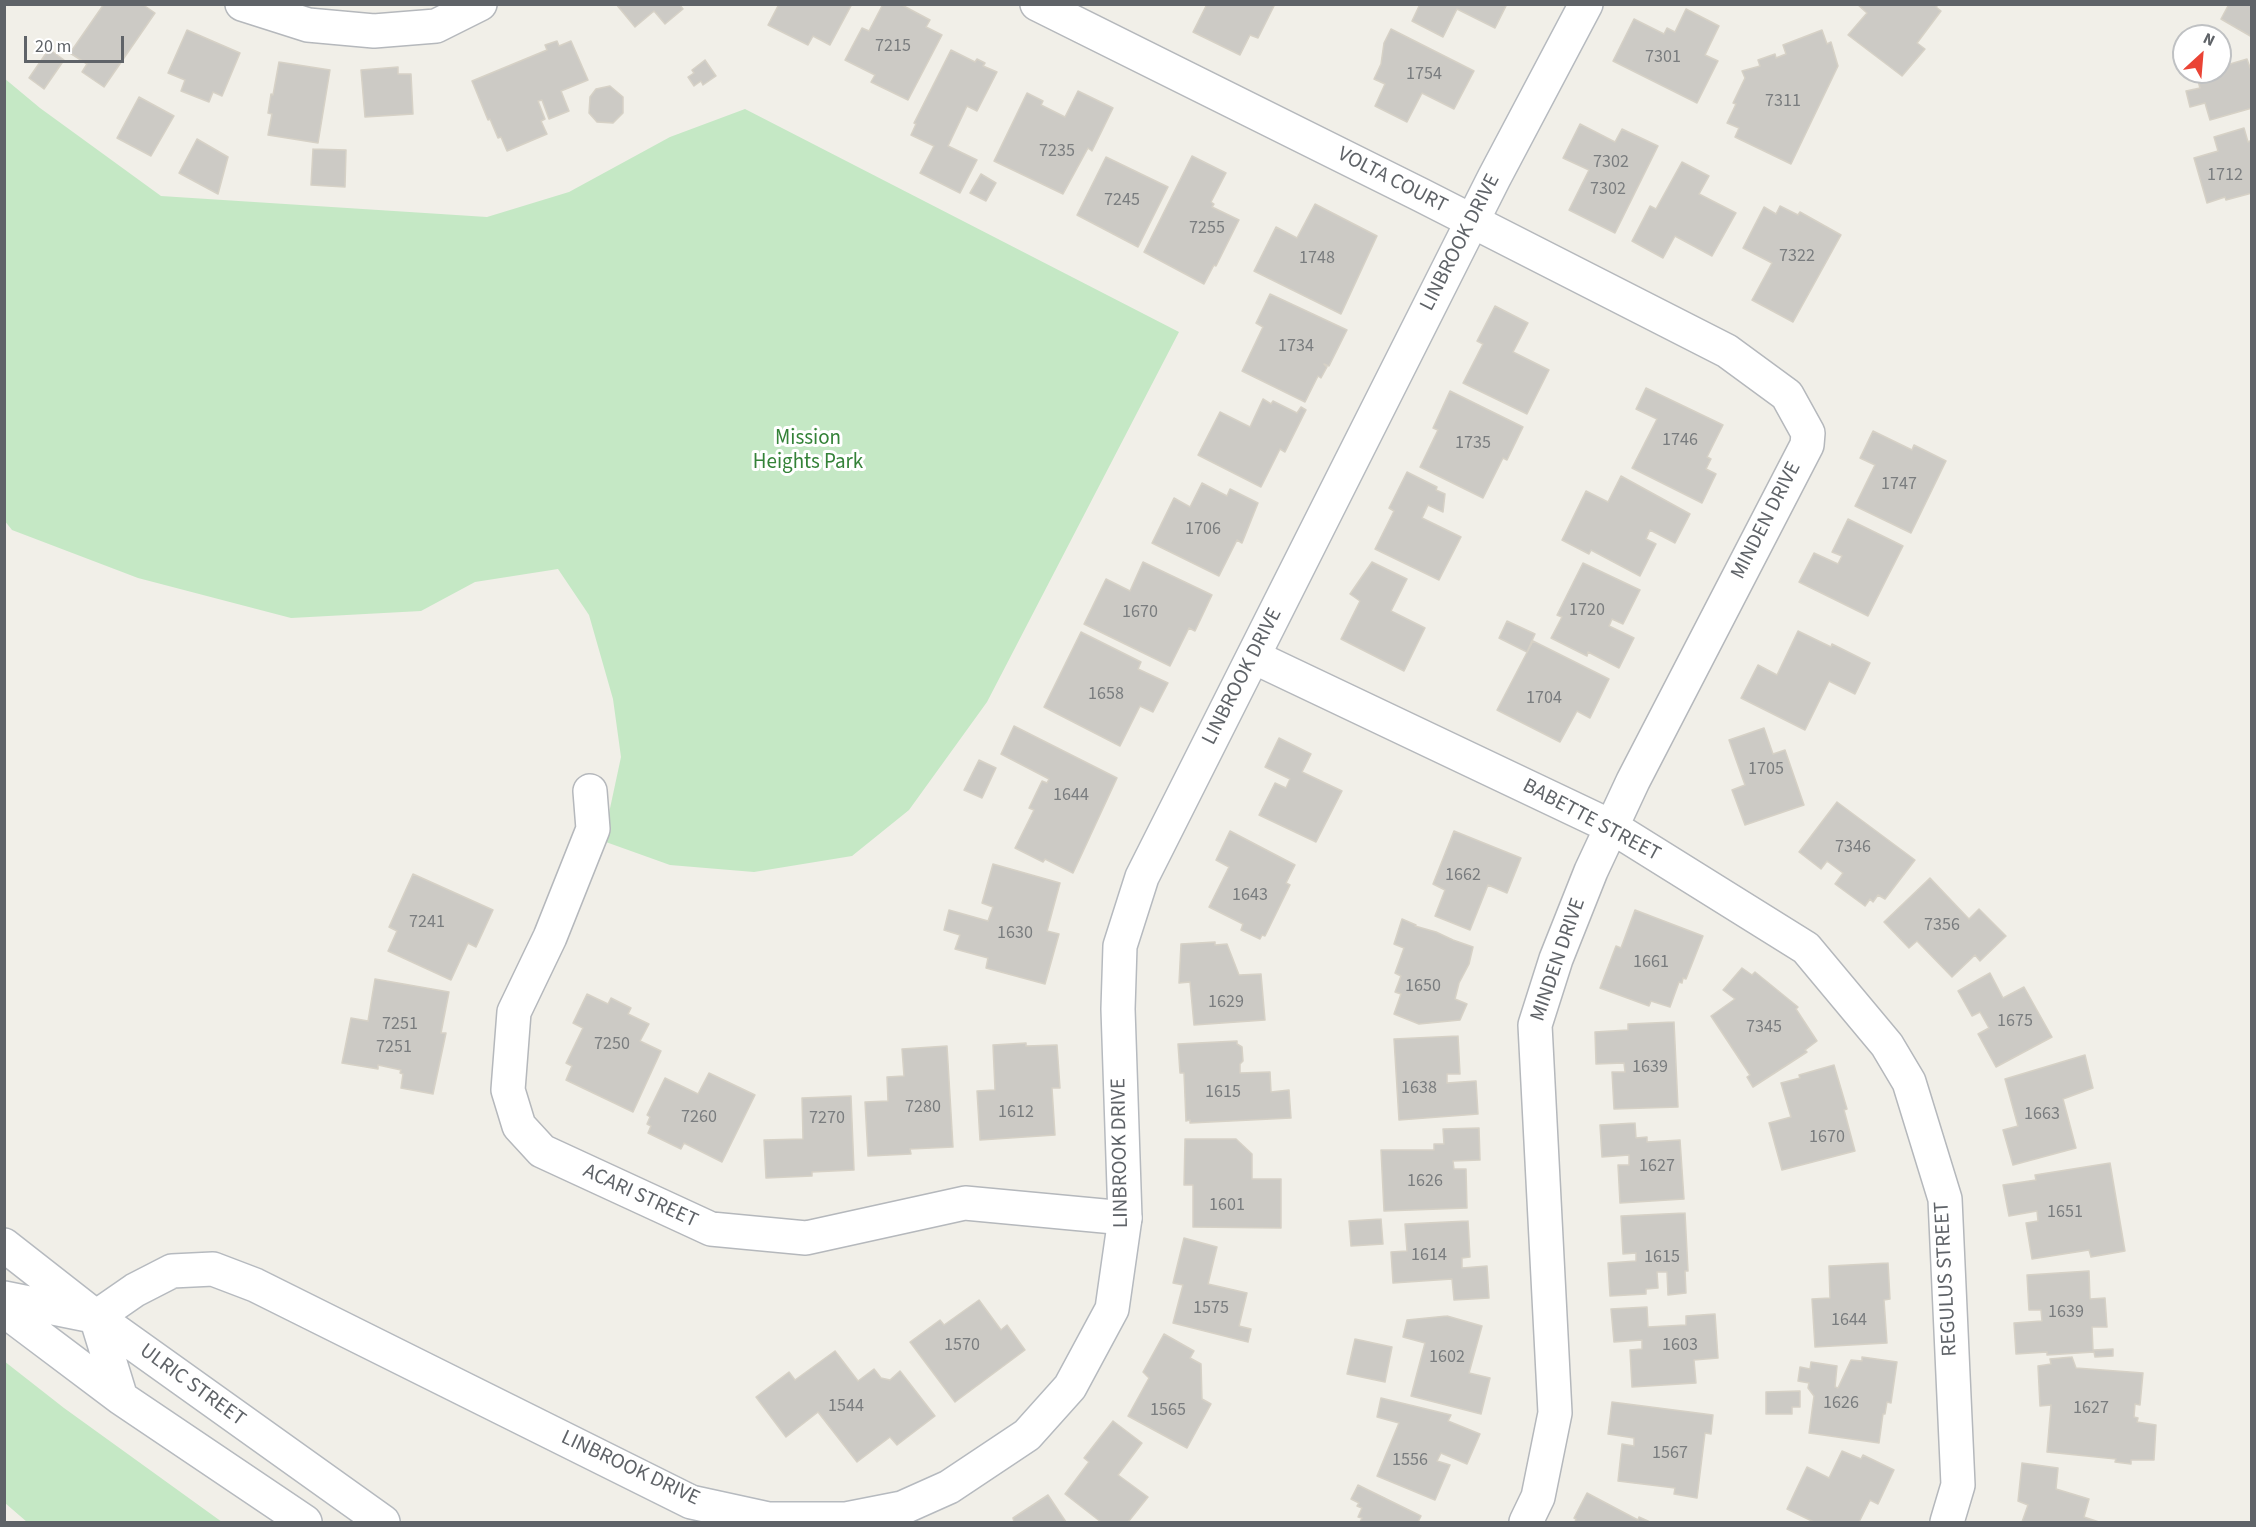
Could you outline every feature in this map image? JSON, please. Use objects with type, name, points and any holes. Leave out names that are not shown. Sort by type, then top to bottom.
[{"type":"street","points":[[242,4],[308,25],[374,31],[436,26],[480,4]]},
{"type":"street","name":"VOLTA COURT","points":[[1037,4],[1727,351],[1787,395],[1808,433],[1807,445]]},
{"type":"street","name":"LINBROOK DRIVE","points":[[96,1317],[135,1290],[172,1271],[213,1269],[255,1285],[691,1502],[769,1519],[846,1519],[902,1508],[949,1487],[1027,1435],[1070,1388],[1112,1309],[1125,1218],[1118,1009],[1120,946],[1142,877],[1472,222],[1586,4]]},
{"type":"street","name":"MINDEN DRIVE","points":[[1526,1522],[1538,1497],[1555,1413],[1535,1025],[1556,959],[1591,871],[1633,781],[1807,445]]},
{"type":"street","name":"BABETTE STREET","points":[[1254,657],[1612,827],[1806,948],[1887,1045]]},
{"type":"street","name":"ACARI STREET","points":[[590,791],[593,829],[550,937],[514,1012],[508,1090],[519,1126],[542,1151],[711,1229],[806,1238],[965,1203],[1125,1218]]},
{"type":"street","name":"REGULUS STREET","points":[[1887,1045],[1909,1082],[1945,1199],[1958,1485],[1947,1522]]},
{"type":"street","name":"ULRIC STREET","points":[[4,1245],[96,1317],[383,1522]]},
{"type":"street","points":[[4,1298],[96,1317],[121,1398]]},
{"type":"street","points":[[4,1310],[121,1398],[305,1522]]},
{"type":"green space","name":"Mission Heights Park","points":[[4,78],[40,108],[161,196],[487,217],[569,192],[670,137],[745,109],[1179,332],[987,702],[909,810],[852,856],[754,872],[670,865],[603,841],[621,757],[613,699],[589,615],[558,569],[475,582],[421,611],[291,618],[138,578],[12,530],[4,520]]},
{"type":"green space","points":[[4,1361],[64,1408],[222,1522],[27,1522],[5,1503]]},
{"type":"building","points":[[104,4],[142,4],[155,13],[104,87],[82,72],[87,64],[70,53]]},
{"type":"building","points":[[616,4],[679,4],[683,9],[665,24],[654,11],[635,27]]},
{"type":"building","points":[[779,4],[852,4],[830,45],[813,36],[808,45],[768,25]]},
{"type":"building","points":[[883,4],[900,4],[930,20],[926,27],[942,35],[908,100],[871,82],[875,75],[845,60],[862,28],[869,31]]},
{"type":"building","points":[[1207,4],[1275,4],[1258,38],[1250,35],[1240,55],[1193,32]]},
{"type":"building","points":[[1420,4],[1507,4],[1495,28],[1457,9],[1443,37],[1412,21]]},
{"type":"building","points":[[1857,4],[1939,4],[1936,7],[1941,11],[1917,43],[1925,49],[1902,76],[1848,35],[1867,13]]},
{"type":"building","points":[[2229,4],[2252,4],[2252,37],[2232,24],[2221,19]]},
{"type":"building","points":[[1686,9],[1719,26],[1705,55],[1718,61],[1697,103],[1613,61],[1634,19],[1664,34],[1667,28],[1675,32]]},
{"type":"building","points":[[1391,29],[1474,71],[1454,109],[1422,93],[1407,122],[1375,106],[1385,84],[1374,79],[1381,64],[1384,43]]},
{"type":"building","points":[[187,30],[240,53],[222,96],[213,92],[209,102],[181,91],[185,80],[168,73]]},
{"type":"building","points":[[1822,30],[1827,44],[1831,42],[1838,66],[1791,164],[1735,137],[1739,128],[1727,123],[1736,104],[1733,103],[1745,78],[1742,71],[1760,66],[1758,60],[1775,54],[1776,58],[1786,54],[1783,45]]},
{"type":"building","points":[[557,41],[559,46],[571,41],[588,80],[561,91],[569,111],[549,119],[542,100],[538,101],[545,119],[541,121],[547,134],[507,151],[501,137],[498,138],[490,119],[488,120],[472,81],[547,50],[545,45]]},
{"type":"building","points":[[49,49],[64,60],[44,89],[29,78]]},
{"type":"building","points":[[951,50],[975,62],[977,59],[985,63],[983,66],[997,72],[977,111],[967,106],[948,146],[977,160],[960,193],[920,173],[934,146],[911,135],[916,124],[914,123]]},
{"type":"building","points":[[2247,59],[2252,73],[2252,108],[2210,120],[2205,103],[2190,107],[2186,91],[2200,88],[2199,84],[2232,84],[2232,63]]},
{"type":"building","points":[[705,60],[716,76],[703,85],[701,81],[694,86],[688,77],[694,73],[692,70]]},
{"type":"building","points":[[279,62],[330,70],[318,143],[268,135],[272,114],[268,113]]},
{"type":"building","points":[[398,67],[398,74],[411,74],[413,114],[365,117],[361,70]]},
{"type":"building","points":[[610,86],[623,97],[623,113],[613,123],[597,122],[589,113],[590,97],[596,89]]},
{"type":"building","points":[[1078,91],[1113,108],[1092,151],[1088,148],[1063,194],[994,161],[1027,93],[1043,101],[1041,105],[1065,117]]},
{"type":"building","points":[[139,97],[174,116],[151,156],[117,138]]},
{"type":"building","points":[[1580,124],[1615,142],[1622,129],[1658,146],[1615,233],[1569,210],[1589,170],[1563,158]]},
{"type":"building","points":[[2244,128],[2248,142],[2252,140],[2252,193],[2226,200],[2225,197],[2207,203],[2194,158],[2218,151],[2214,137]]},
{"type":"building","points":[[197,139],[228,157],[218,194],[179,173]]},
{"type":"building","points":[[313,149],[346,150],[345,187],[311,185]]},
{"type":"building","points":[[1192,156],[1226,173],[1211,202],[1214,204],[1212,207],[1239,220],[1216,266],[1214,265],[1204,284],[1144,252]]},
{"type":"building","points":[[1106,157],[1168,187],[1138,247],[1077,215]]},
{"type":"building","points":[[1682,162],[1709,176],[1699,194],[1736,213],[1712,256],[1675,236],[1663,258],[1632,241],[1650,206],[1656,209]]},
{"type":"building","points":[[981,174],[996,183],[986,201],[970,193]]},
{"type":"building","points":[[1315,204],[1377,236],[1341,314],[1254,271],[1276,227],[1297,238]]},
{"type":"building","points":[[1780,206],[1798,215],[1800,212],[1841,235],[1793,322],[1752,300],[1772,263],[1743,248],[1764,207],[1776,214]]},
{"type":"building","points":[[1270,294],[1347,330],[1329,366],[1324,364],[1327,367],[1321,378],[1318,376],[1305,402],[1242,371],[1263,327],[1256,323]]},
{"type":"building","points":[[1495,306],[1528,323],[1513,352],[1549,370],[1527,414],[1463,383],[1483,344],[1477,341]]},
{"type":"building","points":[[1646,388],[1723,425],[1707,457],[1711,459],[1706,469],[1716,474],[1702,503],[1632,468],[1657,419],[1636,409]]},
{"type":"building","points":[[1450,391],[1523,427],[1507,460],[1503,458],[1483,498],[1420,467],[1438,430],[1433,428]]},
{"type":"building","points":[[1263,399],[1271,404],[1273,401],[1297,413],[1301,407],[1306,410],[1285,452],[1280,449],[1261,487],[1198,455],[1220,412],[1250,427]]},
{"type":"building","points":[[1873,431],[1912,450],[1914,445],[1946,461],[1911,533],[1855,506],[1875,465],[1860,458]]},
{"type":"building","points":[[1407,472],[1437,487],[1436,490],[1445,494],[1443,512],[1428,505],[1422,518],[1461,537],[1439,580],[1375,549],[1394,511],[1389,508]]},
{"type":"building","points":[[1621,476],[1690,514],[1675,543],[1650,530],[1646,539],[1656,544],[1640,576],[1591,550],[1589,554],[1562,540],[1586,491],[1608,502]]},
{"type":"building","points":[[1202,483],[1227,496],[1230,489],[1258,503],[1242,543],[1237,540],[1219,576],[1152,543],[1174,498],[1190,507]]},
{"type":"building","points":[[1848,519],[1903,546],[1868,616],[1799,582],[1814,553],[1838,564],[1842,556],[1832,552]]},
{"type":"building","points":[[1143,562],[1212,595],[1195,631],[1189,628],[1170,666],[1084,624],[1106,579],[1130,591]]},
{"type":"building","points":[[1372,562],[1407,579],[1391,611],[1425,628],[1404,671],[1341,639],[1360,601],[1350,594]]},
{"type":"building","points":[[1583,563],[1640,590],[1623,624],[1612,619],[1609,626],[1634,638],[1619,668],[1588,652],[1587,656],[1551,638],[1562,617],[1557,615]]},
{"type":"building","points":[[1507,621],[1535,634],[1527,652],[1499,638]]},
{"type":"building","points":[[1798,631],[1831,647],[1832,644],[1870,663],[1855,694],[1829,681],[1805,730],[1741,698],[1758,665],[1777,675]]},
{"type":"building","points":[[1081,632],[1141,662],[1138,669],[1168,683],[1153,712],[1140,706],[1120,746],[1044,707]]},
{"type":"building","points":[[1533,641],[1609,679],[1590,718],[1577,711],[1560,742],[1497,710]]},
{"type":"building","points":[[1014,726],[1117,778],[1073,873],[1015,848],[1034,810],[1029,808],[1042,781],[1047,783],[1049,779],[1001,754]]},
{"type":"building","points":[[1764,728],[1773,754],[1785,750],[1804,805],[1745,825],[1732,790],[1745,785],[1729,740]]},
{"type":"building","points":[[1279,738],[1311,754],[1302,772],[1342,791],[1316,842],[1259,815],[1275,783],[1286,788],[1290,779],[1265,767]]},
{"type":"building","points":[[979,760],[996,768],[982,798],[964,790]]},
{"type":"building","points":[[1837,802],[1915,860],[1885,899],[1878,895],[1873,902],[1870,899],[1865,906],[1835,884],[1843,873],[1827,861],[1821,869],[1799,852]]},
{"type":"building","points":[[1230,831],[1295,865],[1286,883],[1290,885],[1265,936],[1262,935],[1260,939],[1241,930],[1243,924],[1209,907],[1229,867],[1216,860]]},
{"type":"building","points":[[1454,831],[1521,858],[1507,893],[1488,885],[1470,930],[1435,916],[1445,890],[1433,884]]},
{"type":"building","points":[[993,864],[1060,883],[1047,931],[1059,934],[1045,984],[986,968],[988,958],[955,949],[960,935],[944,930],[949,910],[988,921],[993,907],[982,903]]},
{"type":"building","points":[[413,874],[493,910],[476,947],[468,943],[451,980],[388,951],[397,931],[389,927]]},
{"type":"building","points":[[1930,878],[1969,919],[1979,909],[2006,936],[1980,961],[1975,955],[1952,977],[1917,941],[1909,948],[1884,922]]},
{"type":"building","points":[[1635,910],[1703,936],[1686,979],[1683,978],[1682,983],[1679,982],[1670,1007],[1651,1001],[1649,1006],[1600,988],[1616,946],[1621,948]]},
{"type":"building","points":[[1402,919],[1473,947],[1455,999],[1467,1004],[1460,1020],[1419,1024],[1394,1014],[1401,994],[1395,992],[1401,976],[1395,973],[1404,948],[1394,944]]},
{"type":"building","points":[[1215,942],[1215,945],[1227,944],[1239,975],[1261,974],[1265,1020],[1194,1025],[1190,982],[1179,983],[1181,944]]},
{"type":"building","points":[[1742,968],[1752,975],[1755,972],[1798,1007],[1796,1009],[1817,1041],[1805,1050],[1807,1052],[1753,1087],[1747,1077],[1750,1075],[1711,1016],[1735,999],[1723,990]]},
{"type":"building","points":[[1990,973],[2003,998],[2024,987],[2052,1037],[1996,1067],[1978,1034],[1989,1028],[1980,1012],[1972,1016],[1958,991]]},
{"type":"building","points":[[375,979],[449,992],[441,1033],[446,1033],[433,1094],[401,1088],[403,1074],[400,1073],[401,1070],[378,1065],[378,1069],[342,1063],[351,1018],[368,1021]]},
{"type":"building","points":[[587,994],[608,1004],[611,998],[631,1008],[628,1014],[649,1024],[640,1041],[661,1051],[633,1112],[566,1080],[572,1066],[566,1063],[583,1028],[573,1023]]},
{"type":"building","points":[[1674,1022],[1678,1107],[1614,1109],[1612,1072],[1625,1072],[1624,1063],[1596,1064],[1595,1032],[1628,1030],[1628,1024]]},
{"type":"building","points":[[1458,1036],[1460,1074],[1447,1074],[1447,1083],[1476,1081],[1478,1114],[1399,1120],[1394,1039]]},
{"type":"building","points":[[1237,1041],[1237,1044],[1242,1047],[1243,1061],[1240,1064],[1240,1073],[1270,1072],[1271,1092],[1289,1090],[1291,1118],[1190,1123],[1190,1120],[1186,1121],[1184,1073],[1180,1073],[1178,1044]]},
{"type":"building","points":[[1026,1043],[1026,1046],[1057,1045],[1060,1088],[1052,1088],[1055,1135],[980,1140],[977,1091],[995,1090],[993,1045]]},
{"type":"building","points":[[947,1046],[953,1147],[910,1149],[911,1154],[868,1156],[865,1102],[888,1101],[887,1077],[904,1076],[902,1049]]},
{"type":"building","points":[[2085,1055],[2093,1088],[2063,1099],[2076,1148],[2013,1165],[2003,1130],[2018,1126],[2005,1079]]},
{"type":"building","points":[[1834,1065],[1847,1109],[1844,1110],[1855,1151],[1782,1170],[1769,1123],[1791,1117],[1781,1083]]},
{"type":"building","points":[[709,1073],[755,1095],[722,1162],[684,1143],[681,1149],[648,1133],[651,1126],[647,1124],[650,1117],[647,1115],[665,1078],[698,1094]]},
{"type":"building","points":[[851,1096],[854,1170],[812,1172],[812,1176],[766,1178],[764,1140],[803,1139],[802,1098]]},
{"type":"building","points":[[1635,1123],[1636,1138],[1647,1137],[1647,1142],[1680,1140],[1684,1199],[1620,1203],[1618,1165],[1629,1165],[1629,1155],[1602,1157],[1600,1125]]},
{"type":"building","points":[[1479,1128],[1480,1160],[1453,1161],[1454,1169],[1466,1169],[1467,1208],[1384,1211],[1381,1150],[1434,1150],[1434,1144],[1444,1144],[1443,1129]]},
{"type":"building","points":[[1185,1139],[1236,1139],[1252,1154],[1252,1179],[1281,1179],[1281,1228],[1193,1227],[1193,1185],[1184,1185]]},
{"type":"building","points":[[2110,1163],[2125,1251],[2091,1257],[2089,1250],[2032,1259],[2026,1223],[2038,1221],[2037,1211],[2009,1216],[2003,1185],[2036,1180],[2035,1175]]},
{"type":"building","points":[[1685,1213],[1688,1271],[1685,1271],[1686,1293],[1668,1295],[1667,1272],[1657,1272],[1658,1288],[1646,1289],[1646,1294],[1610,1296],[1608,1263],[1636,1261],[1636,1253],[1623,1254],[1621,1216]]},
{"type":"building","points":[[1381,1219],[1383,1244],[1351,1246],[1349,1221]]},
{"type":"building","points":[[1468,1221],[1470,1257],[1462,1258],[1462,1268],[1487,1266],[1489,1298],[1454,1300],[1452,1279],[1393,1283],[1391,1252],[1407,1251],[1405,1224]]},
{"type":"building","points":[[1184,1238],[1217,1247],[1208,1284],[1247,1293],[1239,1326],[1251,1329],[1248,1342],[1173,1323],[1183,1285],[1173,1283]]},
{"type":"building","points":[[1888,1263],[1890,1299],[1884,1300],[1887,1343],[1815,1347],[1812,1299],[1830,1298],[1829,1266]]},
{"type":"building","points":[[2089,1271],[2090,1299],[2105,1298],[2107,1327],[2092,1327],[2093,1350],[2113,1349],[2113,1356],[2095,1357],[2094,1352],[2016,1354],[2014,1323],[2042,1321],[2041,1310],[2029,1310],[2027,1275]]},
{"type":"building","points":[[979,1300],[1001,1330],[1007,1325],[1025,1350],[955,1402],[910,1342],[940,1320],[944,1325]]},
{"type":"building","points":[[1647,1307],[1648,1327],[1686,1325],[1686,1316],[1715,1314],[1718,1358],[1694,1360],[1696,1383],[1632,1387],[1630,1350],[1642,1349],[1642,1340],[1614,1342],[1611,1309]]},
{"type":"building","points":[[1447,1316],[1482,1326],[1469,1373],[1490,1378],[1481,1414],[1411,1396],[1425,1343],[1403,1337],[1407,1320]]},
{"type":"building","points":[[1164,1334],[1194,1351],[1190,1358],[1201,1364],[1202,1399],[1211,1404],[1187,1448],[1128,1416],[1149,1378],[1143,1372]]},
{"type":"building","points":[[1355,1339],[1392,1347],[1385,1382],[1347,1374]]},
{"type":"building","points":[[835,1351],[858,1381],[874,1369],[881,1378],[890,1380],[900,1371],[935,1416],[897,1445],[890,1437],[857,1462],[818,1412],[786,1437],[756,1397],[789,1372],[795,1380]]},
{"type":"building","points":[[1862,1357],[1897,1362],[1891,1403],[1887,1402],[1885,1414],[1883,1414],[1879,1443],[1809,1433],[1814,1396],[1808,1388],[1809,1383],[1798,1381],[1800,1367],[1810,1369],[1811,1362],[1837,1366],[1835,1387],[1838,1388],[1851,1360],[1862,1361]]},
{"type":"building","points":[[2072,1357],[2076,1368],[2143,1373],[2140,1405],[2135,1404],[2134,1417],[2138,1418],[2137,1422],[2156,1425],[2154,1460],[2131,1460],[2131,1464],[2115,1462],[2116,1459],[2047,1452],[2051,1405],[2040,1406],[2038,1366],[2051,1364],[2050,1359]]},
{"type":"building","points":[[1800,1391],[1800,1407],[1792,1407],[1792,1414],[1766,1414],[1766,1392]]},
{"type":"building","points":[[1381,1398],[1451,1415],[1448,1421],[1480,1434],[1467,1464],[1441,1453],[1437,1461],[1450,1465],[1435,1500],[1377,1476],[1399,1423],[1377,1417]]},
{"type":"building","points":[[1612,1402],[1713,1415],[1711,1434],[1705,1433],[1697,1498],[1674,1494],[1675,1488],[1618,1481],[1622,1444],[1634,1446],[1634,1438],[1608,1434]]},
{"type":"building","points":[[1113,1421],[1142,1443],[1118,1475],[1148,1497],[1128,1522],[1101,1522],[1065,1494],[1089,1462],[1084,1458]]},
{"type":"building","points":[[1842,1451],[1861,1459],[1863,1455],[1894,1470],[1878,1504],[1870,1500],[1859,1522],[1814,1522],[1787,1509],[1807,1467],[1829,1478]]},
{"type":"building","points":[[2022,1463],[2058,1468],[2056,1489],[2089,1499],[2084,1517],[2099,1522],[2022,1522],[2028,1505],[2018,1501]]},
{"type":"building","points":[[1358,1485],[1421,1516],[1418,1522],[1360,1522],[1362,1518],[1358,1517],[1362,1508],[1357,1506],[1359,1503],[1351,1499]]},
{"type":"building","points":[[1587,1493],[1638,1520],[1639,1517],[1650,1522],[1575,1522],[1574,1518]]},
{"type":"building","points":[[1048,1495],[1066,1522],[1014,1522],[1013,1518]]}]
